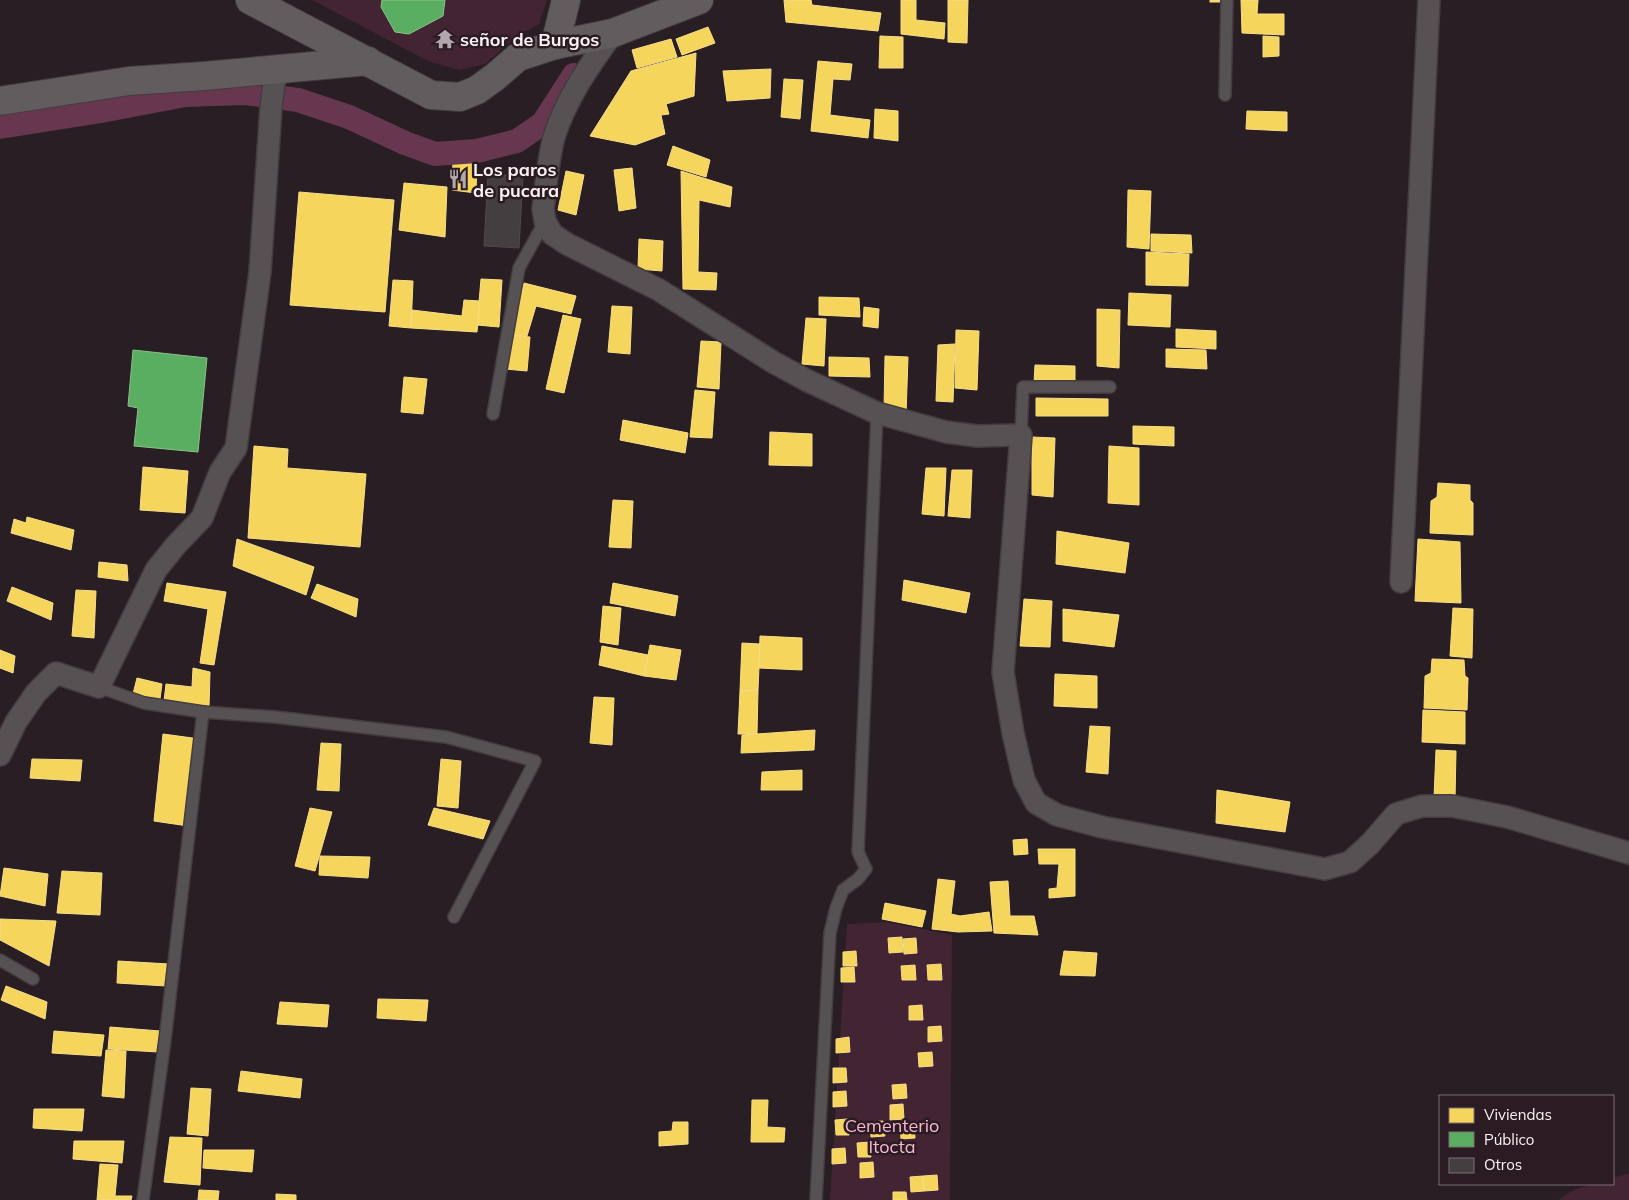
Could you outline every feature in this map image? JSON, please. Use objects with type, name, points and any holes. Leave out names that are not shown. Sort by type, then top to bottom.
[{"type":"main road","points":[[250,0],[431,94],[460,97],[477,90],[518,57],[555,45],[613,33],[699,0]]},
{"type":"main road","points":[[555,45],[566,0]]},
{"type":"main road","points":[[0,101],[129,81],[275,76],[368,61]]},
{"type":"street","points":[[1401,582],[1430,0]]},
{"type":"street","points":[[613,33],[592,62],[563,112],[554,138],[543,209],[545,221],[552,234],[567,244],[659,290],[781,366],[876,413],[946,432],[977,436],[1020,435],[1003,672],[1013,733],[1024,780],[1036,803],[1057,815],[1102,827],[1325,870],[1350,862],[1370,844],[1396,814],[1422,806],[1452,806],[1507,817],[1629,853]]},
{"type":"street","points":[[0,755],[16,722],[36,693],[56,673],[99,687],[156,570],[176,545],[202,518],[220,472],[236,448],[260,272],[271,108],[275,76]]},
{"type":"lane","points":[[1225,95],[1227,0]]},
{"type":"lane","points":[[493,414],[520,268],[545,221]]},
{"type":"lane","points":[[1020,435],[1023,387],[1110,387]]},
{"type":"lane","points":[[816,1200],[830,933],[843,890],[858,879],[866,869],[858,852],[876,413]]},
{"type":"lane","points":[[99,687],[144,703],[203,712],[274,717],[446,737],[535,761],[454,917]]},
{"type":"lane","points":[[143,1200],[165,1040],[203,712]]},
{"type":"lane","points":[[0,960],[33,979]]},
{"type":"green space","points":[[312,0],[547,0],[539,24],[517,36],[485,64],[459,70],[428,61]]},
{"type":"green space","name":"Cementerio Itocta","points":[[886,922],[952,935],[950,1200],[830,1200],[847,924]]},
{"type":"green space","points":[[1629,1173],[1629,1200],[1559,1200],[1572,1191],[1585,1186],[1614,1185],[1614,1178]]},
{"type":"building: Viviendas","points":[[784,0],[811,0],[812,5],[881,13],[878,31],[786,22]]},
{"type":"building: Viviendas","points":[[901,0],[916,0],[916,20],[945,23],[944,39],[901,34]]},
{"type":"building: Viviendas","points":[[948,0],[968,0],[967,43],[948,42]]},
{"type":"building: Viviendas","points":[[1210,0],[1226,0],[1226,2],[1210,2]]},
{"type":"building: Viviendas","points":[[1241,0],[1258,0],[1257,14],[1284,14],[1284,35],[1242,33]]},
{"type":"building: Viviendas","points":[[708,27],[715,43],[682,55],[676,39]]},
{"type":"building: Viviendas","points":[[880,36],[903,37],[903,68],[879,68]]},
{"type":"building: Viviendas","points":[[1263,36],[1279,37],[1279,56],[1263,57]]},
{"type":"building: Viviendas","points":[[671,39],[677,57],[637,68],[632,50]]},
{"type":"building: Viviendas","points":[[696,53],[694,96],[666,104],[669,114],[661,115],[665,134],[635,145],[590,136],[631,71]]},
{"type":"building: Viviendas","points":[[818,61],[852,64],[850,80],[833,79],[830,115],[870,120],[868,138],[811,131]]},
{"type":"building: Viviendas","points":[[771,69],[770,98],[727,101],[723,71]]},
{"type":"building: Viviendas","points":[[784,79],[803,80],[800,119],[781,117]]},
{"type":"building: Viviendas","points":[[875,109],[898,111],[898,141],[874,138]]},
{"type":"building: Viviendas","points":[[1247,111],[1287,112],[1287,131],[1246,129]]},
{"type":"building: Viviendas","points":[[673,146],[710,160],[706,177],[667,165]]},
{"type":"building: Viviendas","points":[[453,161],[477,163],[476,193],[452,190]]},
{"type":"building: Viviendas","points":[[632,168],[636,208],[619,211],[614,170]]},
{"type":"building: Viviendas","points":[[566,171],[584,175],[576,215],[558,210]]},
{"type":"building: Viviendas","points":[[681,171],[732,187],[730,207],[699,200],[698,272],[717,273],[716,290],[683,289]]},
{"type":"building: Viviendas","points":[[494,181],[514,182],[512,229],[490,227]]},
{"type":"building: Viviendas","points":[[404,183],[447,187],[445,237],[399,230]]},
{"type":"building: Viviendas","points":[[1128,190],[1151,191],[1149,249],[1127,247]]},
{"type":"building: Viviendas","points":[[299,192],[394,200],[385,312],[290,305]]},
{"type":"building: Viviendas","points":[[1151,234],[1191,235],[1192,253],[1151,251]]},
{"type":"building: Viviendas","points":[[639,239],[663,241],[662,271],[638,269]]},
{"type":"building: Viviendas","points":[[1146,252],[1189,254],[1188,286],[1146,285]]},
{"type":"building: Viviendas","points":[[481,279],[502,280],[499,327],[477,325]]},
{"type":"building: Viviendas","points":[[393,280],[413,281],[411,328],[389,326]]},
{"type":"building: Viviendas","points":[[524,283],[576,296],[571,314],[536,306],[527,336],[510,335]]},
{"type":"building: Viviendas","points":[[1129,293],[1171,295],[1170,327],[1128,325]]},
{"type":"building: Viviendas","points":[[819,297],[859,298],[860,317],[819,315]]},
{"type":"building: Viviendas","points":[[464,300],[480,301],[477,332],[411,328],[412,310],[462,316]]},
{"type":"building: Viviendas","points":[[612,306],[632,307],[630,354],[608,352]]},
{"type":"building: Viviendas","points":[[864,307],[879,309],[878,328],[863,326]]},
{"type":"building: Viviendas","points":[[1097,309],[1120,310],[1119,368],[1097,366]]},
{"type":"building: Viviendas","points":[[563,315],[581,319],[564,393],[546,389]]},
{"type":"building: Viviendas","points":[[806,318],[826,319],[824,366],[802,364]]},
{"type":"building: Viviendas","points":[[1176,329],[1216,331],[1216,349],[1176,347]]},
{"type":"building: Viviendas","points":[[956,330],[979,331],[977,390],[955,388]]},
{"type":"building: Viviendas","points":[[508,335],[530,337],[527,371],[505,369]]},
{"type":"building: Viviendas","points":[[701,341],[721,342],[719,389],[697,387]]},
{"type":"building: Viviendas","points":[[955,344],[953,402],[936,401],[938,345]]},
{"type":"building: Viviendas","points":[[1166,349],[1206,350],[1207,369],[1166,367]]},
{"type":"building: Viviendas","points":[[885,356],[908,357],[906,415],[884,409]]},
{"type":"building: Viviendas","points":[[829,357],[869,358],[870,377],[829,376]]},
{"type":"building: Viviendas","points":[[1035,365],[1075,366],[1075,385],[1034,383]]},
{"type":"building: Viviendas","points":[[404,377],[427,379],[423,414],[401,412]]},
{"type":"building: Viviendas","points":[[695,390],[715,392],[712,438],[690,437]]},
{"type":"building: Viviendas","points":[[1036,398],[1108,399],[1108,416],[1036,416]]},
{"type":"building: Viviendas","points":[[623,420],[688,433],[685,453],[620,440]]},
{"type":"building: Viviendas","points":[[1133,426],[1174,427],[1174,446],[1133,444]]},
{"type":"building: Viviendas","points":[[770,432],[812,434],[812,466],[769,465]]},
{"type":"building: Viviendas","points":[[1032,437],[1055,438],[1053,497],[1032,495]]},
{"type":"building: Viviendas","points":[[254,446],[288,449],[287,468],[366,474],[360,547],[248,538]]},
{"type":"building: Viviendas","points":[[1109,446],[1139,448],[1139,505],[1108,503]]},
{"type":"building: Viviendas","points":[[143,467],[188,471],[185,513],[140,510]]},
{"type":"building: Viviendas","points":[[926,468],[946,468],[944,516],[922,514]]},
{"type":"building: Viviendas","points":[[952,470],[972,470],[970,518],[948,516]]},
{"type":"building: Viviendas","points":[[1438,483],[1470,485],[1470,500],[1473,503],[1473,535],[1430,533],[1431,501],[1437,497]]},
{"type":"building: Viviendas","points":[[613,500],[633,501],[631,548],[609,547]]},
{"type":"building: Viviendas","points":[[27,517],[74,530],[71,550],[11,533],[14,519],[26,523]]},
{"type":"building: Viviendas","points":[[1057,531],[1129,543],[1125,573],[1056,564]]},
{"type":"building: Viviendas","points":[[237,539],[314,567],[306,595],[233,566]]},
{"type":"building: Viviendas","points":[[1418,539],[1460,542],[1461,603],[1415,601]]},
{"type":"building: Viviendas","points":[[99,562],[127,565],[128,581],[98,577]]},
{"type":"building: Viviendas","points":[[904,580],[970,593],[966,613],[902,600]]},
{"type":"building: Viviendas","points":[[167,583],[226,592],[214,665],[200,663],[208,609],[164,601]]},
{"type":"building: Viviendas","points":[[613,583],[678,596],[675,616],[610,603]]},
{"type":"building: Viviendas","points":[[317,584],[358,599],[356,617],[311,598]]},
{"type":"building: Viviendas","points":[[12,587],[53,603],[51,620],[7,601]]},
{"type":"building: Viviendas","points":[[76,590],[96,591],[94,638],[72,636]]},
{"type":"building: Viviendas","points":[[1024,599],[1052,601],[1050,647],[1020,646]]},
{"type":"building: Viviendas","points":[[603,606],[621,608],[618,645],[600,642]]},
{"type":"building: Viviendas","points":[[1453,608],[1473,609],[1472,658],[1450,656]]},
{"type":"building: Viviendas","points":[[1063,609],[1119,615],[1114,647],[1063,641]]},
{"type":"building: Viviendas","points":[[760,636],[802,638],[802,670],[759,668]]},
{"type":"building: Viviendas","points":[[742,643],[760,644],[758,690],[740,691]]},
{"type":"building: Viviendas","points":[[650,645],[681,650],[676,680],[644,676]]},
{"type":"building: Viviendas","points":[[602,646],[648,655],[644,676],[599,665]]},
{"type":"building: Viviendas","points":[[0,650],[15,656],[13,673],[0,668]]},
{"type":"building: Viviendas","points":[[1432,659],[1464,660],[1465,676],[1468,678],[1467,710],[1424,708],[1425,676],[1431,673]]},
{"type":"building: Viviendas","points":[[193,668],[210,672],[209,707],[164,701],[166,684],[192,687]]},
{"type":"building: Viviendas","points":[[1055,674],[1097,676],[1097,708],[1054,706]]},
{"type":"building: Viviendas","points":[[137,678],[162,684],[160,699],[133,694]]},
{"type":"building: Viviendas","points":[[758,690],[757,734],[738,734],[740,691]]},
{"type":"building: Viviendas","points":[[594,697],[614,698],[612,745],[590,743]]},
{"type":"building: Viviendas","points":[[1423,710],[1465,712],[1465,744],[1422,742]]},
{"type":"building: Viviendas","points":[[1090,726],[1110,727],[1108,774],[1086,772]]},
{"type":"building: Viviendas","points":[[815,730],[814,750],[741,753],[742,735]]},
{"type":"building: Viviendas","points":[[163,734],[200,739],[188,826],[154,821]]},
{"type":"building: Viviendas","points":[[321,743],[341,744],[339,791],[317,790]]},
{"type":"building: Viviendas","points":[[1436,750],[1456,751],[1455,800],[1434,798]]},
{"type":"building: Viviendas","points":[[32,759],[82,760],[80,781],[30,778]]},
{"type":"building: Viviendas","points":[[441,759],[461,761],[458,808],[437,806]]},
{"type":"building: Viviendas","points":[[802,770],[802,790],[761,790],[762,772]]},
{"type":"building: Viviendas","points":[[1217,790],[1290,802],[1285,832],[1216,823]]},
{"type":"building: Viviendas","points":[[310,808],[332,812],[315,871],[295,866]]},
{"type":"building: Viviendas","points":[[434,808],[490,821],[483,839],[428,825]]},
{"type":"building: Viviendas","points":[[1027,839],[1028,854],[1014,855],[1013,840]]},
{"type":"building: Viviendas","points":[[1038,849],[1075,849],[1075,896],[1049,898],[1049,889],[1057,888],[1059,864],[1039,864]]},
{"type":"building: Viviendas","points":[[320,856],[370,857],[368,878],[319,875]]},
{"type":"building: Viviendas","points":[[4,868],[48,874],[45,906],[0,896]]},
{"type":"building: Viviendas","points":[[62,871],[102,873],[100,915],[57,913]]},
{"type":"building: Viviendas","points":[[938,879],[955,881],[951,914],[960,916],[989,912],[992,931],[958,932],[932,929]]},
{"type":"building: Viviendas","points":[[1008,881],[1010,916],[1034,916],[1038,935],[994,933],[990,882]]},
{"type":"building: Viviendas","points":[[885,903],[926,911],[922,927],[882,919]]},
{"type":"building: Viviendas","points":[[0,919],[56,921],[49,966],[0,940]]},
{"type":"building: Viviendas","points":[[902,937],[903,952],[889,953],[888,938]]},
{"type":"building: Viviendas","points":[[916,938],[917,953],[904,954],[903,939]]},
{"type":"building: Viviendas","points":[[856,951],[857,966],[843,966],[843,952]]},
{"type":"building: Viviendas","points":[[1064,951],[1097,953],[1095,976],[1060,975]]},
{"type":"building: Viviendas","points":[[118,961],[169,964],[166,986],[117,983]]},
{"type":"building: Viviendas","points":[[941,964],[942,980],[928,980],[927,965]]},
{"type":"building: Viviendas","points":[[915,965],[916,980],[902,980],[901,966]]},
{"type":"building: Viviendas","points":[[854,967],[855,982],[841,982],[841,968]]},
{"type":"building: Viviendas","points":[[6,986],[47,1002],[45,1019],[1,1000]]},
{"type":"building: Viviendas","points":[[378,999],[428,1000],[426,1021],[377,1018]]},
{"type":"building: Viviendas","points":[[280,1002],[329,1005],[327,1027],[277,1024]]},
{"type":"building: Viviendas","points":[[922,1005],[923,1020],[909,1020],[909,1006]]},
{"type":"building: Viviendas","points":[[941,1026],[942,1041],[928,1042],[928,1027]]},
{"type":"building: Viviendas","points":[[110,1027],[160,1031],[158,1052],[108,1049]]},
{"type":"building: Viviendas","points":[[54,1031],[104,1035],[101,1056],[52,1053]]},
{"type":"building: Viviendas","points":[[849,1037],[850,1052],[836,1053],[836,1039]]},
{"type":"building: Viviendas","points":[[106,1050],[126,1051],[124,1098],[102,1096]]},
{"type":"building: Viviendas","points":[[932,1052],[933,1066],[919,1067],[918,1053]]},
{"type":"building: Viviendas","points":[[833,1068],[846,1068],[847,1082],[833,1083]]},
{"type":"building: Viviendas","points":[[241,1071],[302,1079],[300,1098],[238,1091]]},
{"type":"building: Viviendas","points":[[906,1084],[907,1098],[893,1099],[892,1085]]},
{"type":"building: Viviendas","points":[[191,1088],[211,1089],[208,1136],[187,1134]]},
{"type":"building: Viviendas","points":[[846,1091],[847,1106],[833,1107],[833,1092]]},
{"type":"building: Viviendas","points":[[752,1100],[768,1100],[767,1127],[785,1128],[784,1142],[751,1142]]},
{"type":"building: Viviendas","points":[[903,1104],[904,1119],[890,1120],[890,1105]]},
{"type":"building: Viviendas","points":[[34,1109],[84,1109],[82,1131],[33,1128]]},
{"type":"building: Viviendas","points":[[848,1119],[849,1135],[836,1135],[835,1120]]},
{"type":"building: Viviendas","points":[[883,1121],[885,1136],[871,1137],[870,1122]]},
{"type":"building: Viviendas","points":[[673,1122],[688,1122],[688,1144],[659,1146],[659,1132],[672,1131]]},
{"type":"building: Viviendas","points":[[900,1124],[914,1124],[915,1138],[901,1139]]},
{"type":"building: Viviendas","points":[[170,1137],[202,1138],[200,1185],[164,1182]]},
{"type":"building: Viviendas","points":[[74,1141],[124,1141],[122,1163],[73,1159]]},
{"type":"building: Viviendas","points":[[870,1142],[871,1157],[858,1157],[857,1143]]},
{"type":"building: Viviendas","points":[[845,1148],[846,1163],[832,1164],[832,1149]]},
{"type":"building: Viviendas","points":[[204,1150],[254,1150],[252,1172],[203,1168]]},
{"type":"building: Viviendas","points":[[873,1162],[874,1177],[860,1178],[860,1163]]},
{"type":"building: Viviendas","points":[[100,1164],[118,1165],[115,1196],[132,1196],[131,1200],[97,1200]]},
{"type":"building: Viviendas","points":[[937,1175],[938,1190],[924,1191],[923,1176]]},
{"type":"building: Viviendas","points":[[923,1176],[924,1191],[911,1192],[910,1177]]},
{"type":"building: Viviendas","points":[[199,1190],[219,1191],[218,1200],[198,1200]]},
{"type":"building: Viviendas","points":[[893,1192],[906,1192],[907,1200],[893,1200]]},
{"type":"building: Viviendas","points":[[276,1194],[296,1195],[296,1200],[276,1200]]},
{"type":"building: Público","points":[[382,0],[445,0],[443,16],[409,34],[395,32],[381,7]]},
{"type":"building: Público","points":[[133,350],[207,358],[198,452],[134,446],[138,408],[128,406]]},
{"type":"building: Otros","points":[[488,174],[523,176],[519,248],[484,246]]},
{"type":"waterway","points":[[0,127],[185,95],[245,93],[298,100],[349,117],[405,143],[435,154],[477,151],[517,141],[543,123],[574,75]]},
{"type":"place","name":"señor de Burgos","points":[[445,39]]},
{"type":"place","name":"Los paros de pucara","points":[[458,179]]}]
